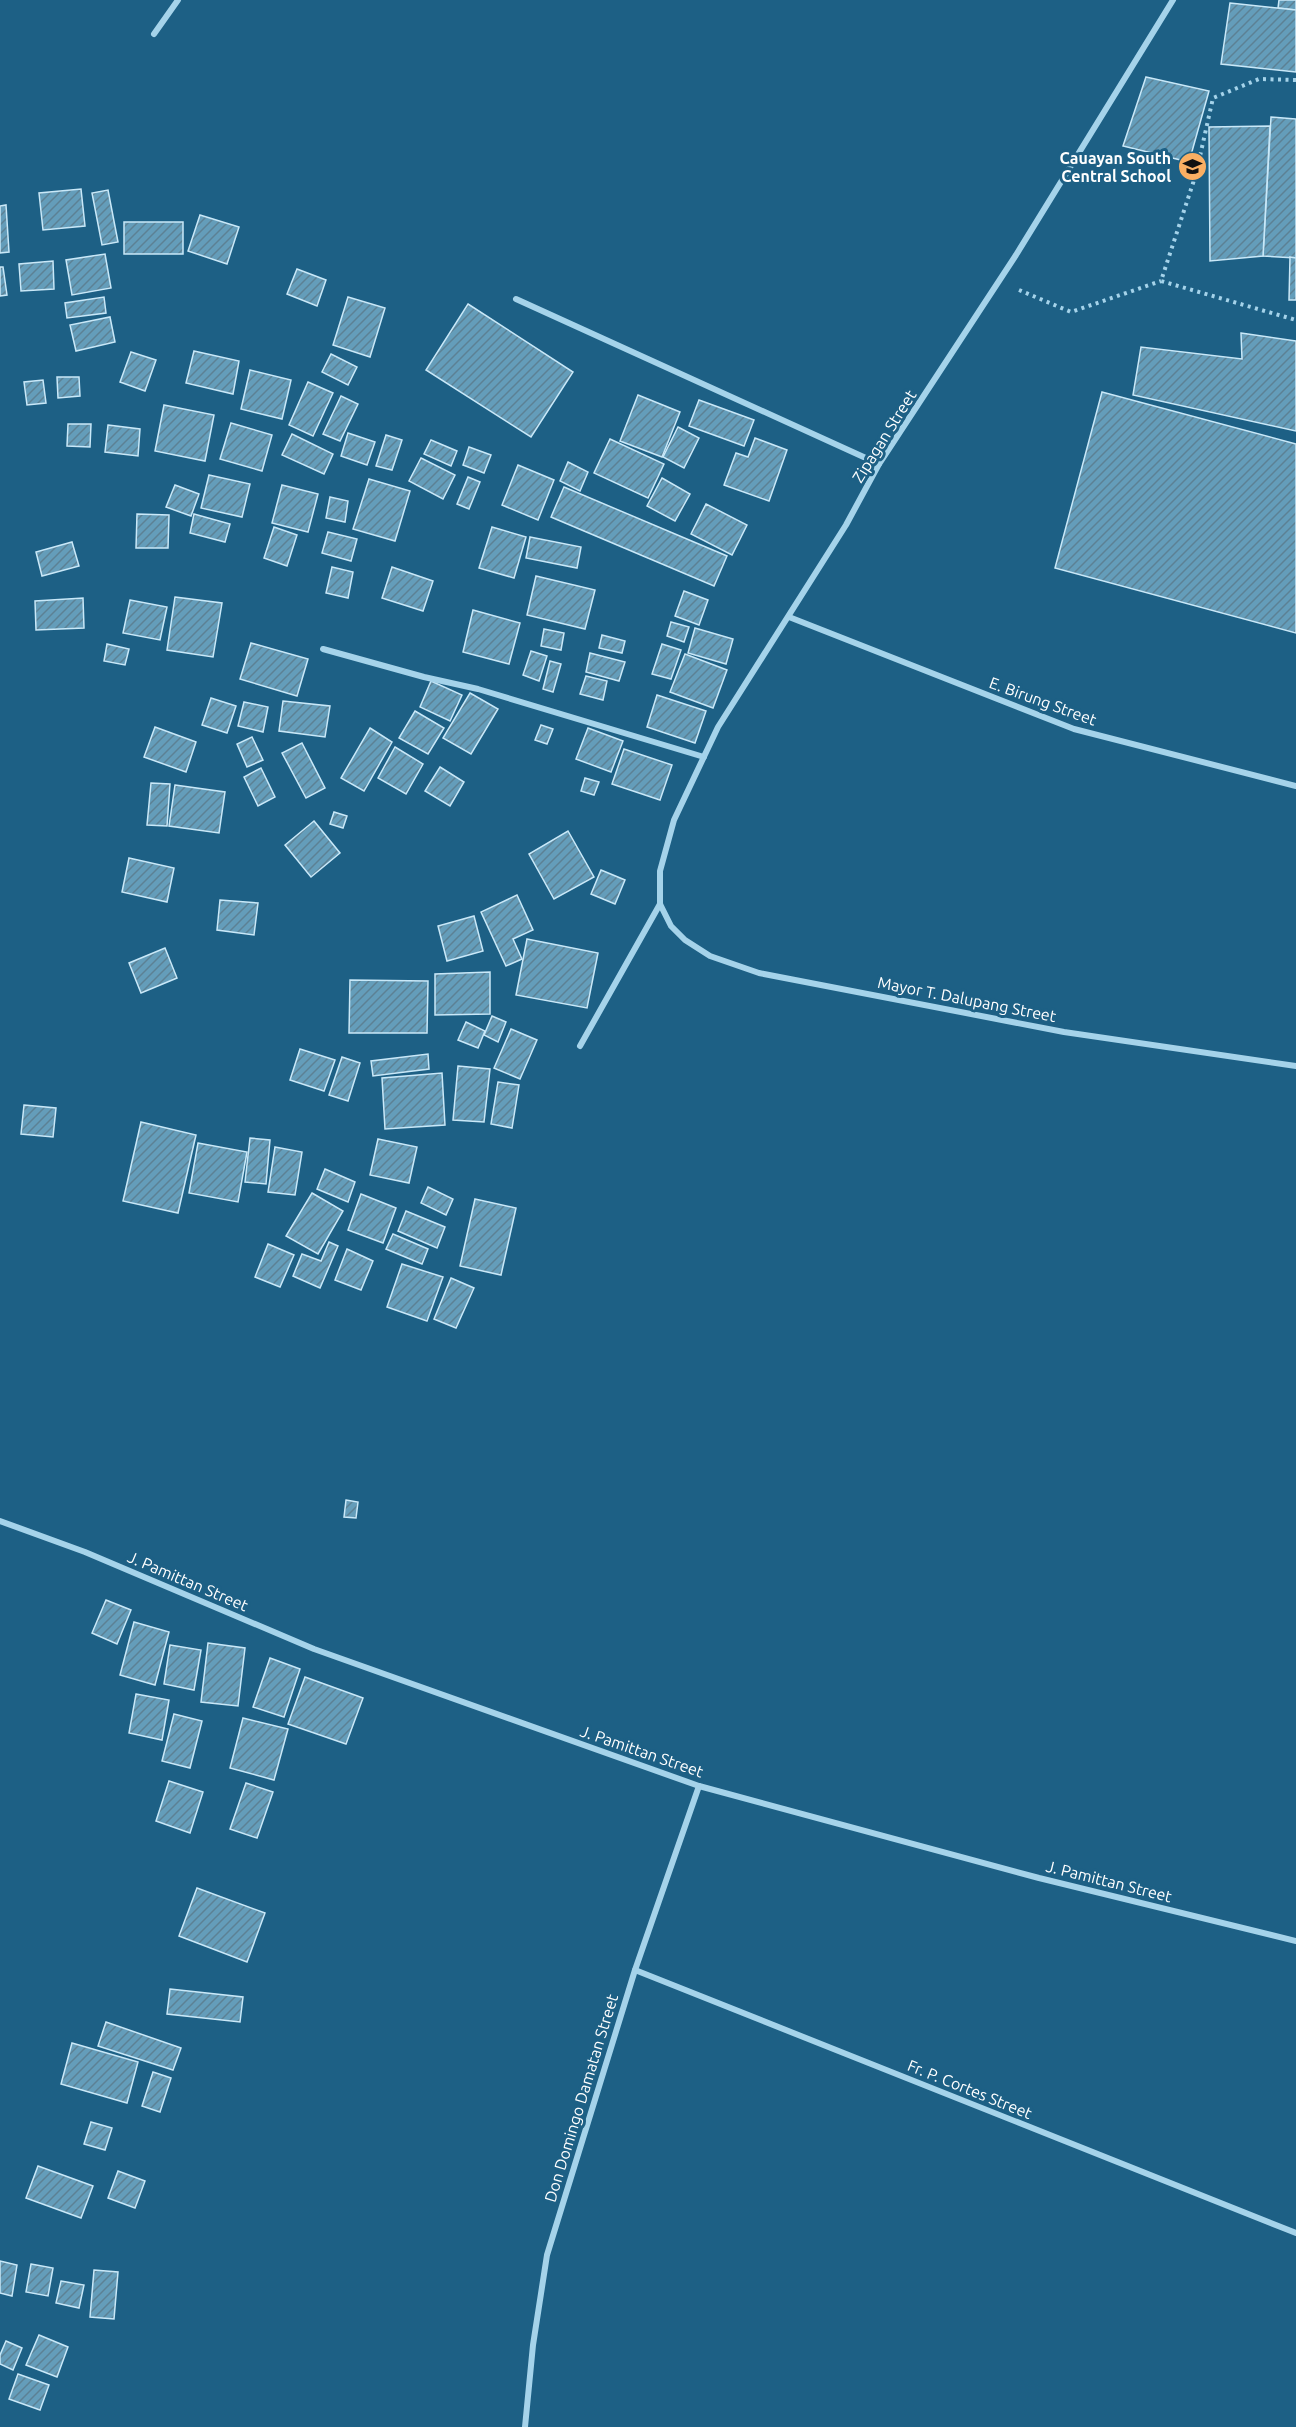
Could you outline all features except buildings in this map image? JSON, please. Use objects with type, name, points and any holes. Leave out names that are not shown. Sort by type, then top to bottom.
[{"type":"street","points":[[154,34],[178,0]]},
{"type":"street","name":"Zipagan Street","points":[[660,904],[660,871],[674,820],[718,727],[846,525],[879,464],[999,282],[1173,0]]},
{"type":"street","points":[[516,299],[879,464]]},
{"type":"street","name":"E. Birung Street","points":[[789,618],[1074,729],[1296,786]]},
{"type":"street","points":[[323,649],[424,677],[478,689],[704,757]]},
{"type":"street","points":[[580,1046],[660,904]]},
{"type":"street","name":"Mayor T. Dalupang Street","points":[[660,904],[671,926],[685,940],[710,956],[759,973],[1064,1032],[1296,1066]]},
{"type":"street","name":"J. Pamittan Street","points":[[0,1521],[85,1552],[314,1649],[699,1786],[1039,1878],[1296,1941]]},
{"type":"street","name":"Don Domingo Damatan Street","points":[[525,2427],[533,2345],[547,2255],[635,1970],[699,1786]]},
{"type":"street","name":"Fr. P. Cortes Street","points":[[635,1970],[1296,2233]]},
{"type":"path","points":[[1161,281],[1196,174],[1213,98],[1259,80],[1296,81]]},
{"type":"path","points":[[999,282],[1071,312],[1161,281],[1296,320]]},
{"type":"place","name":"Cauayan South Central School","points":[[1192,167]]}]
